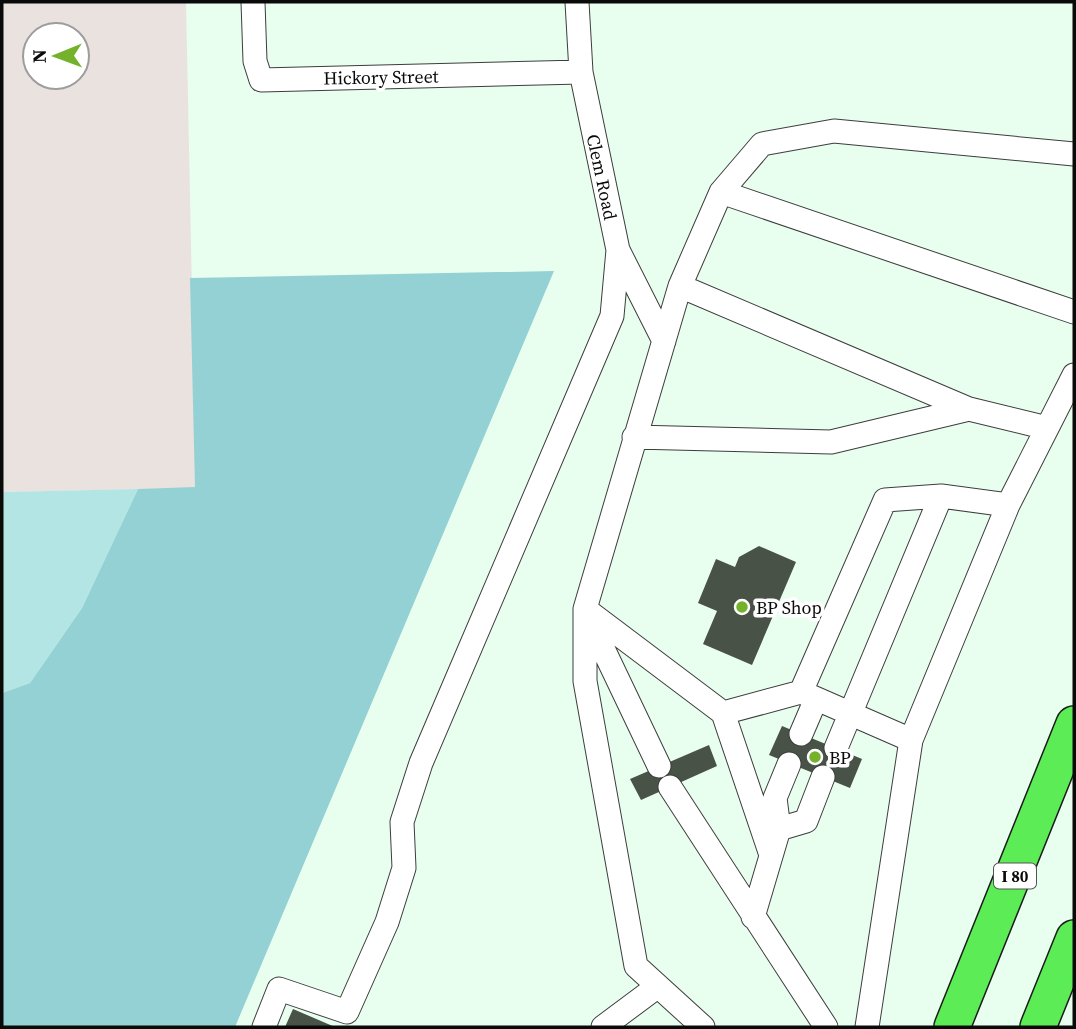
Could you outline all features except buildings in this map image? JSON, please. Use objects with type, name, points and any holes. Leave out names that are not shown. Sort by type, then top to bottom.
[{"type":"highway","name":"I 80","points":[[953,1027],[1074,724]]},
{"type":"highway","points":[[1038,1027],[1074,938]]},
{"type":"street","name":"Hickory Street","points":[[253,2],[255,61],[261,80],[581,72]]},
{"type":"street","name":"Clem Road","points":[[577,2],[581,72],[618,250],[664,341]]},
{"type":"street","points":[[703,1027],[636,966],[586,681],[584,609],[680,286],[722,192],[762,144],[834,131],[1074,154]]},
{"type":"street","points":[[722,192],[1074,312]]},
{"type":"street","points":[[264,1027],[279,989],[347,1012],[387,922],[404,868],[402,822],[421,763],[612,316],[618,250]]},
{"type":"street","points":[[680,286],[969,409],[1047,428]]},
{"type":"street","points":[[867,1027],[911,740],[1008,505],[1074,375]]},
{"type":"street","points":[[634,437],[831,442],[969,409]]},
{"type":"street","points":[[802,734],[808,696],[885,500],[942,496],[1008,505]]},
{"type":"street","points":[[836,748],[942,496]]},
{"type":"street","points":[[584,609],[723,713],[771,855]]},
{"type":"street","points":[[584,609],[659,766]]},
{"type":"street","points":[[723,713],[808,696],[911,740]]},
{"type":"street","points":[[753,917],[779,829],[775,798],[789,764]]},
{"type":"street","points":[[779,829],[806,821],[823,778]]},
{"type":"street","points":[[670,787],[826,1027]]},
{"type":"street","points":[[603,1027],[658,986]]},
{"type":"shaded area","points":[[2,2],[186,2],[196,488],[2,492]]},
{"type":"shaded area","points":[[554,271],[235,1027],[2,1027],[2,693],[30,683],[82,608],[138,489],[195,487],[190,278]]},
{"type":"shaded area","points":[[138,489],[82,608],[30,683],[2,693],[2,492]]},
{"type":"place","name":"BP Shop","points":[[742,607]]},
{"type":"place","name":"BP","points":[[815,757]]}]
